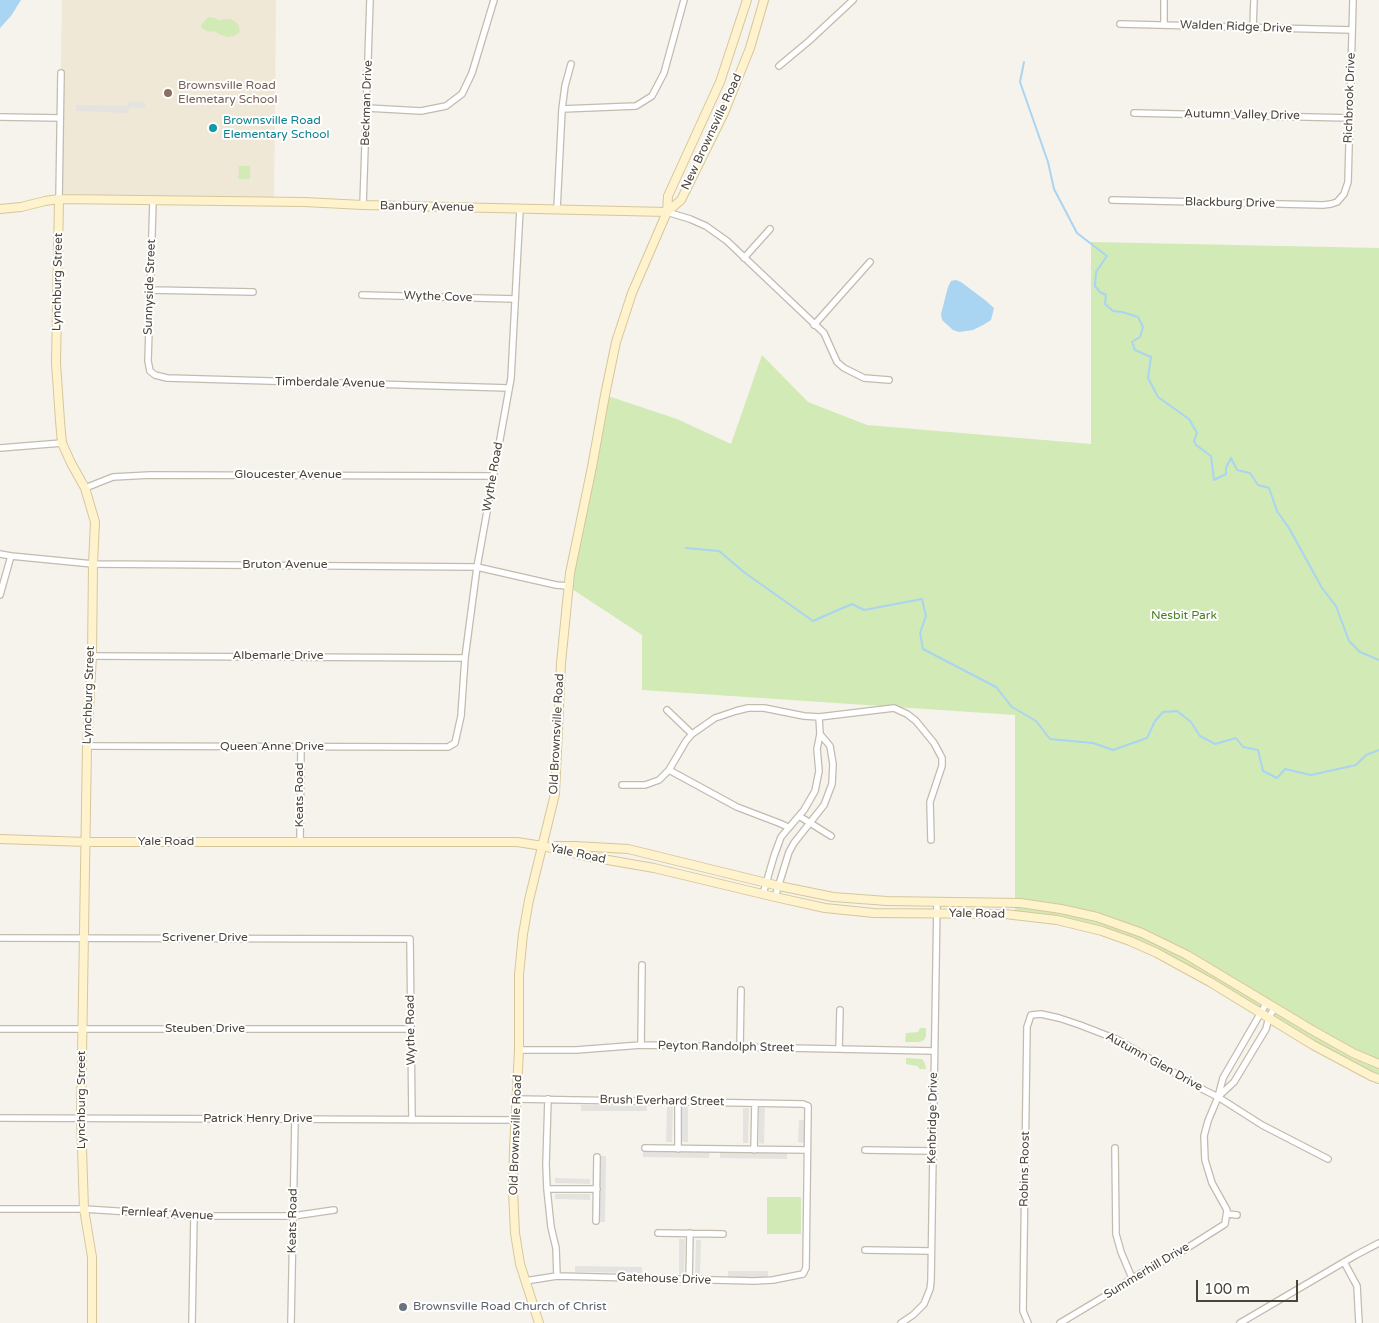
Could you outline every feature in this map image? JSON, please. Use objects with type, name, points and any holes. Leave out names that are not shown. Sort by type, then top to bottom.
[{"type":"main road","name":"New Brownsville Road","points":[[667,212],[668,196],[720,82],[747,0]]},
{"type":"main road","name":"New Brownsville Road","points":[[667,212],[680,200],[724,112],[750,48],[764,0]]},
{"type":"main road","name":"Banbury Avenue","points":[[0,210],[59,199],[304,202],[667,212]]},
{"type":"main road","name":"Lynchburg Street","points":[[59,199],[56,370],[62,443],[70,463],[85,488],[95,522],[92,656],[87,746],[81,1118],[84,1209],[92,1257],[92,1323]]},
{"type":"main road","name":"Old Brownsville Road","points":[[539,1323],[524,1281],[514,1224],[514,1149],[519,1050],[518,988],[521,944],[529,900],[555,794],[561,663],[568,586],[605,394],[616,342],[632,293],[667,212]]},
{"type":"main road","name":"Yale Road","points":[[0,839],[86,842],[524,843],[654,868],[825,908],[857,912],[1022,915],[1057,920],[1102,931],[1130,941],[1173,961],[1261,1012],[1313,1045],[1379,1079]]},
{"type":"main road","name":"Yale Road","points":[[543,846],[628,849],[779,886],[855,899],[1020,903],[1061,909],[1109,921],[1142,933],[1187,955],[1312,1030],[1379,1064]]},
{"type":"street","name":"Beckman Drive","points":[[363,205],[370,0]]},
{"type":"street","points":[[367,108],[421,111],[446,106],[462,94],[472,73],[494,0]]},
{"type":"street","points":[[562,110],[636,106],[652,96],[664,73],[684,0]]},
{"type":"street","points":[[779,66],[853,0]]},
{"type":"street","points":[[1164,0],[1164,25]]},
{"type":"street","points":[[1253,28],[1254,0]]},
{"type":"street","name":"Richbrook Drive","points":[[1344,194],[1348,182],[1353,0]]},
{"type":"street","name":"Walden Ridge Drive","points":[[1120,24],[1352,30]]},
{"type":"street","points":[[557,209],[562,110],[565,86],[571,64]]},
{"type":"street","name":"Lynchburg Street","points":[[59,199],[61,73]]},
{"type":"street","name":"Autumn Valley Drive","points":[[1134,112],[1350,118]]},
{"type":"street","points":[[0,117],[60,118]]},
{"type":"street","name":"Blackburg Drive","points":[[1112,200],[1323,205],[1334,204],[1344,194]]},
{"type":"street","name":"Sunnyside Street","points":[[152,373],[148,361],[153,201]]},
{"type":"street","name":"Wythe Road","points":[[455,743],[461,716],[465,658],[477,567],[511,378],[520,209]]},
{"type":"street","name":"Banbury Avenue","points":[[667,212],[706,226],[727,241],[824,333],[837,362],[844,368],[864,378],[889,380]]},
{"type":"street","points":[[744,258],[770,229]]},
{"type":"street","points":[[814,325],[870,262]]},
{"type":"street","points":[[150,290],[253,292]]},
{"type":"street","name":"Wythe Cove","points":[[362,295],[515,299]]},
{"type":"street","name":"Timberdale Avenue","points":[[152,373],[167,378],[509,388]]},
{"type":"street","points":[[0,448],[62,443]]},
{"type":"street","name":"Gloucester Avenue","points":[[85,488],[113,477],[150,475],[493,476]]},
{"type":"street","name":"Bruton Avenue","points":[[0,554],[93,564],[477,567],[568,586]]},
{"type":"street","points":[[0,595],[11,556]]},
{"type":"street","name":"Albemarle Drive","points":[[92,656],[465,658]]},
{"type":"street","points":[[622,785],[651,784],[659,780],[669,770],[692,734],[715,718],[748,708],[764,708],[819,717],[894,708],[916,721],[934,743],[942,762],[930,802],[931,840]]},
{"type":"street","points":[[668,710],[692,734]]},
{"type":"street","points":[[762,894],[781,837],[799,816],[816,791],[819,771],[817,749],[820,734],[819,717]]},
{"type":"street","points":[[776,897],[789,852],[824,805],[832,784],[833,764],[830,746],[820,734]]},
{"type":"street","name":"Queen Anne Drive","points":[[87,746],[434,748],[448,747],[455,743]]},
{"type":"street","name":"Keats Road","points":[[300,842],[301,747]]},
{"type":"street","points":[[669,770],[737,807],[788,827]]},
{"type":"street","points":[[799,816],[831,836]]},
{"type":"street","name":"Kenbridge Drive","points":[[900,1323],[916,1313],[924,1304],[931,1285],[937,901]]},
{"type":"street","name":"Scrivener Drive","points":[[0,938],[410,939]]},
{"type":"street","name":"Wythe Road","points":[[410,939],[412,1120]]},
{"type":"street","points":[[641,1045],[642,965]]},
{"type":"street","points":[[740,1047],[741,990]]},
{"type":"street","points":[[1237,1215],[1228,1214],[1212,1183],[1204,1160],[1205,1131],[1223,1078],[1267,1002]]},
{"type":"street","points":[[1218,1096],[1234,1082],[1266,1029],[1269,1017],[1275,1007]]},
{"type":"street","points":[[839,1049],[840,1010]]},
{"type":"street","name":"Autumn Glen Drive","points":[[1032,1015],[1041,1014],[1059,1018],[1104,1033],[1204,1090],[1218,1096],[1262,1125],[1328,1159]]},
{"type":"street","name":"Robins Roost","points":[[1028,1323],[1022,1311],[1027,1027],[1032,1015]]},
{"type":"street","name":"Steuben Drive","points":[[0,1028],[83,1030],[410,1029]]},
{"type":"street","name":"Peyton Randolph Street","points":[[519,1050],[576,1050],[641,1045],[934,1051]]},
{"type":"street","name":"Brush Everhard Street","points":[[516,1099],[803,1104],[808,1106],[807,1150]]},
{"type":"street","points":[[548,1099],[547,1189],[551,1227],[556,1248],[557,1276]]},
{"type":"street","points":[[678,1102],[678,1148]]},
{"type":"street","points":[[754,1150],[755,1103]]},
{"type":"street","name":"Patrick Henry Drive","points":[[0,1118],[516,1120]]},
{"type":"street","name":"Keats Road","points":[[291,1323],[296,1119]]},
{"type":"street","points":[[645,1148],[807,1150]]},
{"type":"street","points":[[1115,1148],[1116,1234],[1120,1252],[1132,1278]]},
{"type":"street","name":"Gatehouse Drive","points":[[524,1281],[557,1276],[754,1281],[773,1280],[803,1274],[806,1268],[807,1150]]},
{"type":"street","points":[[865,1150],[932,1151]]},
{"type":"street","points":[[596,1221],[597,1157]]},
{"type":"street","points":[[547,1189],[597,1189]]},
{"type":"street","name":"Fernleaf Avenue","points":[[0,1209],[84,1209],[194,1216],[293,1216],[334,1210]]},
{"type":"street","name":"Summerhill Drive","points":[[1060,1323],[1116,1290],[1132,1278],[1219,1228],[1225,1224],[1228,1214]]},
{"type":"street","points":[[192,1323],[194,1216]]},
{"type":"street","points":[[658,1233],[723,1234]]},
{"type":"street","points":[[688,1280],[690,1233]]},
{"type":"street","points":[[1240,1323],[1379,1243]]},
{"type":"street","points":[[865,1250],[931,1251]]},
{"type":"street","points":[[1344,1262],[1358,1286],[1359,1323]]},
{"type":"shaded area","name":"Brownsville Road Elemetary School","points":[[62,0],[276,0],[274,202],[59,199]]},
{"type":"shaded area","points":[[130,101],[145,102],[145,108],[130,107],[127,113],[76,111],[76,105],[127,106]]},
{"type":"shaded area","points":[[581,1105],[647,1106],[647,1111],[581,1111]]},
{"type":"shaded area","points":[[667,1107],[673,1107],[672,1142],[666,1142]]},
{"type":"shaded area","points":[[682,1107],[688,1107],[688,1142],[682,1142]]},
{"type":"shaded area","points":[[743,1108],[749,1108],[748,1143],[743,1143]]},
{"type":"shaded area","points":[[759,1108],[765,1108],[764,1144],[759,1143]]},
{"type":"shaded area","points":[[799,1120],[804,1120],[804,1143],[798,1142]]},
{"type":"shaded area","points":[[643,1151],[710,1152],[709,1158],[643,1157]]},
{"type":"shaded area","points":[[720,1152],[787,1153],[787,1159],[720,1158]]},
{"type":"shaded area","points":[[600,1156],[606,1156],[605,1222],[599,1222]]},
{"type":"shaded area","points":[[555,1178],[590,1179],[590,1184],[555,1183]]},
{"type":"shaded area","points":[[555,1194],[590,1194],[590,1200],[555,1199]]},
{"type":"shaded area","points":[[679,1239],[685,1239],[684,1274],[679,1274]]},
{"type":"shaded area","points":[[696,1240],[701,1240],[700,1274],[695,1274]]},
{"type":"shaded area","points":[[575,1266],[642,1267],[642,1273],[575,1272]]},
{"type":"shaded area","points":[[728,1271],[768,1271],[768,1277],[728,1277]]},
{"type":"green space","points":[[208,17],[218,20],[230,19],[238,24],[240,32],[228,37],[214,31],[206,31],[201,25]]},
{"type":"green space","points":[[239,166],[250,166],[250,179],[238,179]]},
{"type":"green space","name":"Nesbit Park","points":[[1091,242],[1379,248],[1379,1080],[1160,956],[1112,936],[1060,923],[1015,917],[1015,715],[642,690],[642,635],[569,587],[605,395],[677,419],[731,444],[762,355],[808,402],[867,425],[1091,444]]},
{"type":"green space","points":[[920,1028],[926,1028],[924,1040],[920,1042],[905,1042],[906,1033],[918,1032]]},
{"type":"green space","points":[[906,1058],[922,1059],[926,1069],[906,1064]]},
{"type":"green space","points":[[767,1197],[801,1197],[801,1234],[767,1234]]},
{"type":"water","points":[[0,0],[21,0],[11,16],[0,28]]},
{"type":"water","points":[[956,280],[994,308],[991,320],[973,330],[959,332],[953,330],[942,320],[941,314],[948,287],[951,281]]},
{"type":"waterway","points":[[1024,62],[1020,82],[1048,162],[1054,189],[1077,233],[1107,256],[1096,272],[1095,286],[1106,295],[1105,304],[1113,311],[1138,317],[1143,327],[1140,337],[1132,342],[1135,350],[1151,357],[1148,378],[1158,397],[1189,419],[1197,433],[1194,441],[1196,445],[1211,456],[1214,480],[1226,474],[1226,468],[1231,458],[1237,470],[1250,473],[1258,485],[1269,488],[1277,511],[1289,528],[1322,588],[1336,606],[1349,641],[1360,652],[1379,660]]},
{"type":"waterway","points":[[686,548],[719,551],[745,573],[813,621],[852,604],[864,610],[922,599],[926,616],[920,633],[923,649],[996,687],[1012,707],[1036,721],[1050,739],[1093,743],[1113,750],[1147,738],[1155,721],[1163,712],[1177,711],[1191,722],[1200,736],[1215,744],[1236,738],[1243,747],[1258,750],[1263,771],[1277,778],[1285,769],[1311,775],[1356,765],[1366,755],[1379,750]]},
{"type":"place","name":"Brownsville Road Elemetary School","points":[[168,93]]},
{"type":"place","name":"Brownsville Road Elementary School","points":[[213,128]]},
{"type":"place","name":"Brownsville Road Church of Christ","points":[[403,1307]]}]
